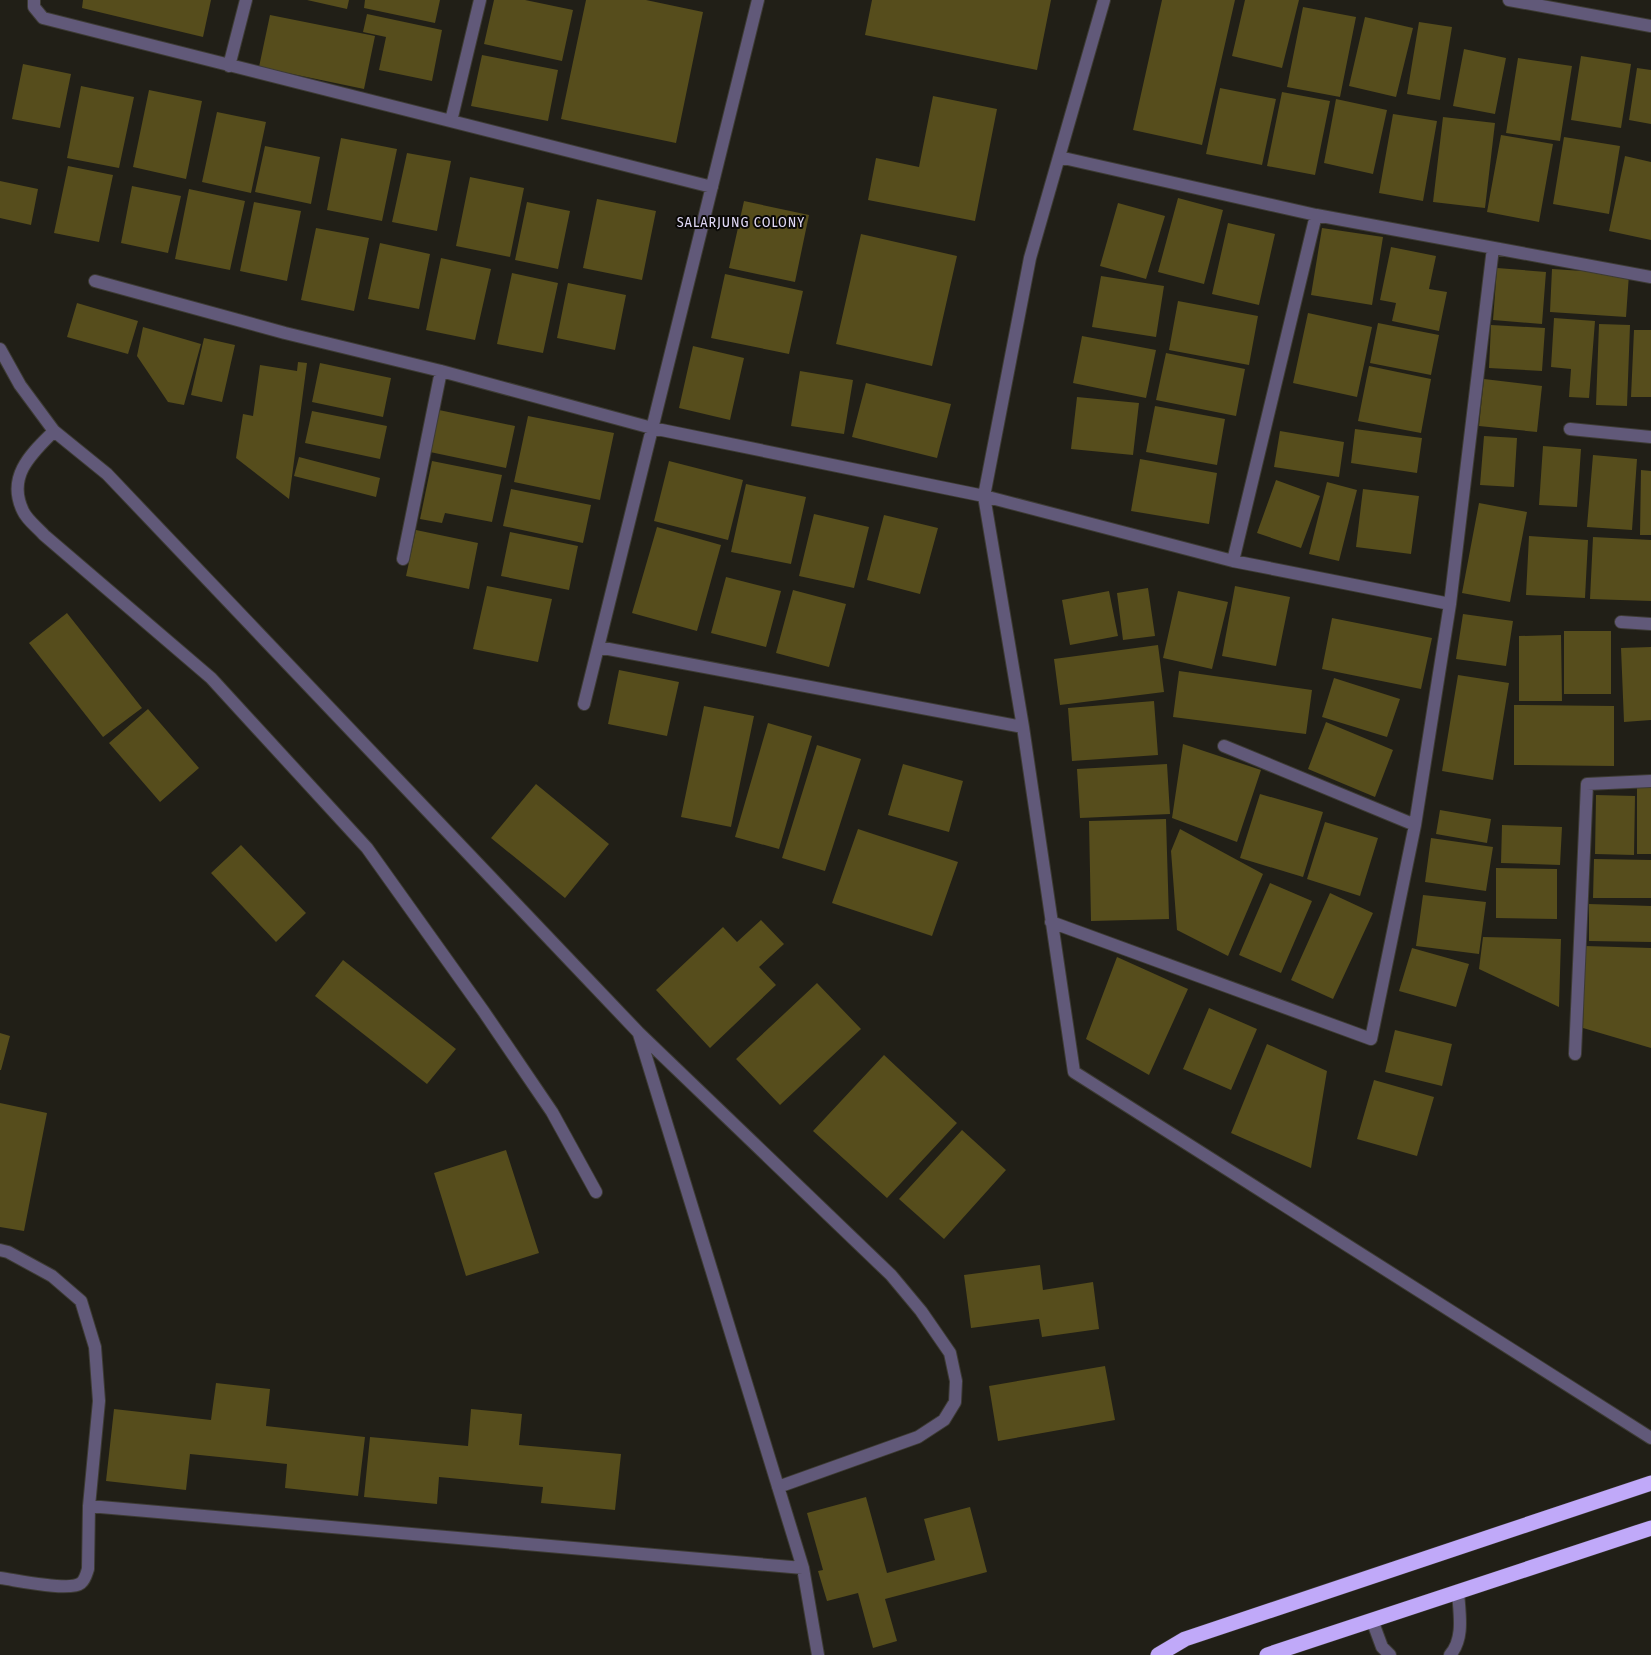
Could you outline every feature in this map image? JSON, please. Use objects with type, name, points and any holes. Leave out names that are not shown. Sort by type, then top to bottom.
[{"type":"highway","points":[[1158,1655],[1185,1639],[1651,1484]]},
{"type":"highway","points":[[1267,1655],[1651,1528]]},
{"type":"street","points":[[34,0],[34,8],[43,18],[712,188]]},
{"type":"street","points":[[229,66],[246,0]]},
{"type":"street","points":[[451,121],[480,0]]},
{"type":"street","points":[[584,704],[758,0]]},
{"type":"street","points":[[1104,0],[1030,258],[984,496],[1023,727],[1074,1072],[1651,1438]]},
{"type":"street","points":[[1509,0],[1651,26]]},
{"type":"street","points":[[1058,157],[1316,216],[1651,277]]},
{"type":"street","points":[[1233,561],[1316,216]]},
{"type":"street","points":[[1051,922],[1371,1040],[1415,825],[1450,604],[1493,248]]},
{"type":"street","points":[[96,281],[285,333],[441,371],[652,428],[984,496],[1233,561],[1450,604]]},
{"type":"street","points":[[2,356],[20,385],[54,431],[107,474],[638,1032],[891,1275],[921,1311],[950,1353],[956,1381],[955,1402],[944,1420],[918,1437],[778,1487]]},
{"type":"street","points":[[403,559],[441,371]]},
{"type":"street","points":[[1570,429],[1651,437]]},
{"type":"street","points":[[54,431],[33,452],[20,471],[18,498],[24,513],[44,534],[211,678],[367,848],[484,1012],[552,1112],[596,1192]]},
{"type":"street","points":[[1621,622],[1651,624]]},
{"type":"street","points":[[598,647],[1023,727]]},
{"type":"street","points":[[1224,746],[1415,825]]},
{"type":"street","points":[[1574,1054],[1586,784],[1651,780]]},
{"type":"street","points":[[638,1032],[803,1568],[818,1655]]},
{"type":"street","points":[[0,1250],[8,1252],[52,1276],[81,1301],[95,1347],[100,1401],[89,1506],[88,1570],[85,1578],[80,1584],[71,1587],[0,1578]]},
{"type":"street","points":[[89,1506],[803,1568]]},
{"type":"street","points":[[1450,1655],[1460,1635],[1458,1591]]},
{"type":"street","points":[[1372,1620],[1382,1647],[1390,1655]]},
{"type":"building","points":[[83,0],[211,0],[203,37],[82,8]]},
{"type":"building","points":[[307,0],[349,0],[347,9]]},
{"type":"building","points":[[365,0],[440,0],[435,23],[364,8]]},
{"type":"building","points":[[494,0],[525,0],[573,10],[562,61],[484,44]]},
{"type":"building","points":[[586,0],[646,0],[703,12],[676,143],[561,119]]},
{"type":"building","points":[[872,0],[1051,0],[1037,70],[865,35]]},
{"type":"building","points":[[1162,0],[1235,0],[1202,145],[1133,130]]},
{"type":"building","points":[[1245,0],[1299,0],[1282,68],[1232,56]]},
{"type":"building","points":[[1303,7],[1356,17],[1340,97],[1287,87]]},
{"type":"building","points":[[367,14],[442,30],[432,81],[379,70],[386,37],[363,32]]},
{"type":"building","points":[[270,15],[375,36],[364,89],[259,67]]},
{"type":"building","points":[[1365,17],[1413,28],[1396,97],[1349,86]]},
{"type":"building","points":[[1419,22],[1452,27],[1440,100],[1407,94]]},
{"type":"building","points":[[1464,49],[1506,58],[1495,114],[1453,106]]},
{"type":"building","points":[[482,55],[558,70],[548,121],[471,106]]},
{"type":"building","points":[[1581,56],[1631,64],[1621,128],[1571,120]]},
{"type":"building","points":[[1518,58],[1572,66],[1560,141],[1506,133]]},
{"type":"building","points":[[23,64],[71,74],[60,128],[12,119]]},
{"type":"building","points":[[1637,68],[1651,70],[1651,124],[1629,120]]},
{"type":"building","points":[[81,86],[134,97],[119,168],[67,158]]},
{"type":"building","points":[[1220,88],[1276,99],[1262,165],[1206,154]]},
{"type":"building","points":[[149,90],[202,101],[186,179],[133,167]]},
{"type":"building","points":[[1282,92],[1330,101],[1315,175],[1267,166]]},
{"type":"building","points":[[933,96],[997,109],[975,221],[868,200],[876,158],[919,167]]},
{"type":"building","points":[[1336,99],[1387,110],[1373,174],[1324,163]]},
{"type":"building","points":[[217,112],[266,122],[251,193],[202,182]]},
{"type":"building","points":[[1393,114],[1437,121],[1423,201],[1379,193]]},
{"type":"building","points":[[1443,117],[1495,123],[1485,208],[1433,202]]},
{"type":"building","points":[[1501,135],[1553,144],[1539,222],[1487,212]]},
{"type":"building","points":[[1564,137],[1620,146],[1609,214],[1553,204]]},
{"type":"building","points":[[341,138],[397,149],[382,221],[327,210]]},
{"type":"building","points":[[265,146],[320,157],[311,204],[255,192]]},
{"type":"building","points":[[407,153],[451,161],[437,231],[392,222]]},
{"type":"building","points":[[1625,156],[1651,162],[1651,240],[1609,231]]},
{"type":"building","points":[[68,166],[113,175],[99,242],[54,233]]},
{"type":"building","points":[[470,177],[524,188],[510,257],[456,246]]},
{"type":"building","points":[[0,181],[38,189],[31,225],[0,218]]},
{"type":"building","points":[[132,186],[181,196],[168,253],[121,243]]},
{"type":"building","points":[[189,189],[245,201],[230,270],[175,259]]},
{"type":"building","points":[[1178,198],[1223,210],[1204,284],[1158,272]]},
{"type":"building","points":[[597,199],[656,211],[642,280],[583,268]]},
{"type":"building","points":[[744,201],[809,215],[795,282],[729,268]]},
{"type":"building","points":[[254,202],[301,211],[287,281],[240,271]]},
{"type":"building","points":[[527,202],[570,211],[558,269],[515,260]]},
{"type":"building","points":[[1118,203],[1165,216],[1146,279],[1100,266]]},
{"type":"building","points":[[1228,223],[1275,234],[1259,305],[1212,294]]},
{"type":"building","points":[[316,228],[369,238],[354,311],[301,300]]},
{"type":"building","points":[[1322,228],[1383,237],[1372,305],[1311,295]]},
{"type":"building","points":[[861,234],[957,256],[932,366],[836,344]]},
{"type":"building","points":[[380,243],[430,254],[419,309],[368,299]]},
{"type":"building","points":[[1391,247],[1436,256],[1429,289],[1447,292],[1439,331],[1392,321],[1396,303],[1380,300]]},
{"type":"building","points":[[441,258],[491,269],[475,340],[426,330]]},
{"type":"building","points":[[1497,268],[1546,272],[1542,324],[1493,320]]},
{"type":"building","points":[[1552,269],[1629,274],[1626,317],[1550,312]]},
{"type":"building","points":[[512,273],[558,283],[543,353],[497,344]]},
{"type":"building","points":[[725,274],[803,291],[789,354],[711,338]]},
{"type":"building","points":[[1101,276],[1164,286],[1156,337],[1092,327]]},
{"type":"building","points":[[568,283],[626,295],[615,350],[557,338]]},
{"type":"building","points":[[1178,301],[1258,316],[1249,365],[1169,350]]},
{"type":"building","points":[[77,303],[138,321],[128,354],[67,337]]},
{"type":"building","points":[[1308,313],[1372,327],[1357,397],[1293,383]]},
{"type":"building","points":[[1554,318],[1595,321],[1589,398],[1569,397],[1571,369],[1551,367]]},
{"type":"building","points":[[1378,323],[1439,335],[1431,375],[1370,363]]},
{"type":"building","points":[[1599,324],[1630,325],[1627,406],[1596,405]]},
{"type":"building","points":[[1491,325],[1545,328],[1542,371],[1489,368]]},
{"type":"building","points":[[143,327],[201,344],[184,405],[168,402],[137,356]]},
{"type":"building","points":[[1634,330],[1651,330],[1651,397],[1631,397]]},
{"type":"building","points":[[1082,336],[1156,350],[1146,398],[1073,383]]},
{"type":"building","points":[[204,338],[235,345],[222,402],[191,395]]},
{"type":"building","points":[[693,346],[744,358],[730,420],[679,408]]},
{"type":"building","points":[[1166,353],[1245,369],[1236,416],[1156,400]]},
{"type":"building","points":[[298,362],[307,363],[289,499],[236,458],[243,414],[253,416],[260,365],[297,371]]},
{"type":"building","points":[[320,363],[391,378],[383,417],[312,402]]},
{"type":"building","points":[[1369,366],[1431,379],[1421,433],[1358,421]]},
{"type":"building","points":[[800,371],[853,380],[844,434],[791,426]]},
{"type":"building","points":[[1484,379],[1542,386],[1537,432],[1479,426]]},
{"type":"building","points":[[866,383],[951,404],[937,458],[852,437]]},
{"type":"building","points":[[1077,397],[1139,403],[1133,455],[1071,449]]},
{"type":"building","points":[[1155,406],[1225,419],[1217,465],[1146,452]]},
{"type":"building","points":[[439,410],[515,426],[506,468],[430,452]]},
{"type":"building","points":[[312,411],[387,426],[380,459],[305,443]]},
{"type":"building","points":[[528,416],[614,433],[600,500],[514,482]]},
{"type":"building","points":[[1355,429],[1422,438],[1417,473],[1351,463]]},
{"type":"building","points":[[1280,431],[1344,442],[1339,477],[1274,467]]},
{"type":"building","points":[[1484,436],[1517,438],[1514,487],[1480,485]]},
{"type":"building","points":[[1543,446],[1581,449],[1577,507],[1539,505]]},
{"type":"building","points":[[1593,455],[1637,459],[1632,530],[1587,527]]},
{"type":"building","points":[[299,457],[380,478],[376,497],[294,476]]},
{"type":"building","points":[[1140,459],[1217,473],[1209,524],[1131,511]]},
{"type":"building","points":[[432,461],[502,475],[492,522],[445,513],[442,523],[420,519]]},
{"type":"building","points":[[669,461],[743,480],[728,540],[654,521]]},
{"type":"building","points":[[1641,470],[1651,471],[1651,535],[1640,535]]},
{"type":"building","points":[[1276,480],[1320,496],[1301,548],[1257,533]]},
{"type":"building","points":[[1327,482],[1357,490],[1339,561],[1309,554]]},
{"type":"building","points":[[746,484],[806,497],[791,564],[731,552]]},
{"type":"building","points":[[511,489],[591,505],[583,543],[503,526]]},
{"type":"building","points":[[1363,489],[1419,496],[1411,554],[1356,547]]},
{"type":"building","points":[[1479,503],[1527,512],[1510,602],[1462,593]]},
{"type":"building","points":[[814,514],[869,527],[854,588],[799,576]]},
{"type":"building","points":[[884,515],[938,528],[920,594],[867,580]]},
{"type":"building","points":[[657,527],[721,545],[697,631],[632,613]]},
{"type":"building","points":[[416,530],[478,543],[469,589],[406,576]]},
{"type":"building","points":[[510,532],[578,546],[569,590],[501,576]]},
{"type":"building","points":[[1529,536],[1588,540],[1585,598],[1526,595]]},
{"type":"building","points":[[1593,537],[1651,540],[1651,601],[1590,599]]},
{"type":"building","points":[[726,577],[781,591],[766,647],[711,633]]},
{"type":"building","points":[[487,586],[552,599],[538,662],[473,649]]},
{"type":"building","points":[[1235,586],[1290,597],[1276,666],[1222,656]]},
{"type":"building","points":[[1148,588],[1155,636],[1123,640],[1117,593]]},
{"type":"building","points":[[793,590],[846,604],[829,667],[776,653]]},
{"type":"building","points":[[1109,591],[1118,636],[1070,645],[1062,600]]},
{"type":"building","points":[[1178,591],[1228,602],[1212,669],[1163,658]]},
{"type":"building","points":[[67,613],[142,708],[103,737],[29,643]]},
{"type":"building","points":[[1463,614],[1513,621],[1506,666],[1456,659]]},
{"type":"building","points":[[1332,618],[1432,638],[1421,689],[1322,669]]},
{"type":"building","points":[[1564,631],[1611,631],[1611,694],[1564,694]]},
{"type":"building","points":[[1561,635],[1562,701],[1519,701],[1519,636]]},
{"type":"building","points":[[1158,645],[1164,692],[1060,705],[1054,659]]},
{"type":"building","points":[[1651,647],[1651,720],[1624,722],[1621,648]]},
{"type":"building","points":[[619,670],[679,682],[667,736],[608,724]]},
{"type":"building","points":[[1179,671],[1312,690],[1306,734],[1173,717]]},
{"type":"building","points":[[1458,675],[1509,683],[1493,780],[1442,771]]},
{"type":"building","points":[[1334,678],[1400,699],[1387,737],[1322,717]]},
{"type":"building","points":[[1154,701],[1158,755],[1072,761],[1068,708]]},
{"type":"building","points":[[1514,705],[1614,706],[1614,766],[1514,765]]},
{"type":"building","points":[[704,706],[754,716],[731,827],[681,817]]},
{"type":"building","points":[[148,709],[199,768],[160,802],[109,743]]},
{"type":"building","points":[[1326,722],[1393,750],[1375,797],[1308,769]]},
{"type":"building","points":[[768,723],[812,736],[779,849],[735,837]]},
{"type":"building","points":[[1183,744],[1261,770],[1237,842],[1172,818]]},
{"type":"building","points":[[817,745],[861,759],[825,871],[782,858]]},
{"type":"building","points":[[903,764],[963,781],[949,832],[888,815]]},
{"type":"building","points":[[1167,764],[1170,814],[1080,818],[1077,769]]},
{"type":"building","points":[[536,784],[609,844],[565,898],[491,838]]},
{"type":"building","points":[[1637,784],[1651,784],[1651,854],[1637,854]]},
{"type":"building","points":[[1260,794],[1323,812],[1303,877],[1240,858]]},
{"type":"building","points":[[1596,795],[1635,796],[1634,855],[1595,854]]},
{"type":"building","points":[[1440,810],[1491,819],[1487,843],[1436,834]]},
{"type":"building","points":[[1166,819],[1169,919],[1091,921],[1089,821]]},
{"type":"building","points":[[1325,822],[1378,838],[1360,896],[1307,879]]},
{"type":"building","points":[[1502,825],[1562,827],[1560,865],[1501,863]]},
{"type":"building","points":[[858,829],[958,862],[932,936],[832,903]]},
{"type":"building","points":[[1180,829],[1263,874],[1228,956],[1177,930],[1171,851]]},
{"type":"building","points":[[1431,838],[1493,847],[1486,891],[1425,882]]},
{"type":"building","points":[[241,845],[306,913],[276,942],[211,873]]},
{"type":"building","points":[[1594,859],[1651,860],[1651,898],[1593,898]]},
{"type":"building","points":[[1496,868],[1557,869],[1557,919],[1496,918]]},
{"type":"building","points":[[1270,883],[1312,901],[1281,973],[1239,955]]},
{"type":"building","points":[[1330,893],[1373,913],[1333,999],[1291,980]]},
{"type":"building","points":[[1423,895],[1486,902],[1479,954],[1416,946]]},
{"type":"building","points":[[1589,904],[1651,906],[1651,942],[1589,941]]},
{"type":"building","points":[[761,920],[784,944],[759,967],[776,985],[710,1048],[656,990],[723,927],[737,942]]},
{"type":"building","points":[[1483,937],[1561,939],[1559,1007],[1479,969]]},
{"type":"building","points":[[1585,946],[1651,948],[1651,1048],[1583,1028]]},
{"type":"building","points":[[1412,948],[1469,964],[1456,1007],[1399,991]]},
{"type":"building","points":[[1117,957],[1188,989],[1149,1075],[1086,1039]]},
{"type":"building","points":[[343,960],[456,1049],[427,1084],[315,996]]},
{"type":"building","points":[[817,983],[861,1029],[780,1105],[736,1059]]},
{"type":"building","points":[[1209,1008],[1257,1029],[1231,1090],[1183,1069]]},
{"type":"building","points":[[1395,1030],[1452,1044],[1442,1086],[1385,1072]]},
{"type":"building","points":[[0,1033],[10,1036],[1,1070],[0,1070]]},
{"type":"building","points":[[1267,1044],[1327,1071],[1311,1168],[1231,1133]]},
{"type":"building","points":[[884,1055],[957,1123],[887,1198],[813,1131]]},
{"type":"building","points":[[1374,1080],[1434,1097],[1417,1156],[1357,1139]]},
{"type":"building","points":[[0,1103],[47,1113],[24,1231],[0,1227]]},
{"type":"building","points":[[962,1130],[1006,1170],[944,1239],[899,1199]]},
{"type":"building","points":[[506,1150],[539,1253],[466,1276],[434,1173]]},
{"type":"building","points":[[1040,1265],[1043,1290],[1093,1282],[1099,1329],[1042,1337],[1039,1319],[971,1328],[964,1275]]},
{"type":"building","points":[[1105,1366],[1115,1420],[998,1441],[989,1386]]},
{"type":"building","points":[[216,1383],[270,1389],[266,1426],[365,1437],[358,1496],[285,1488],[287,1464],[190,1454],[186,1490],[106,1481],[114,1409],[211,1420]]},
{"type":"building","points":[[471,1409],[522,1414],[519,1445],[621,1454],[615,1510],[541,1503],[543,1487],[439,1477],[437,1504],[364,1497],[370,1437],[468,1446]]},
{"type":"building","points":[[866,1497],[887,1573],[935,1560],[924,1519],[970,1507],[987,1572],[885,1599],[897,1641],[873,1648],[858,1593],[827,1601],[818,1571],[823,1570],[807,1513]]},
{"type":"district","name":"SALARJUNG COLONY","points":[[741,222]]}]
